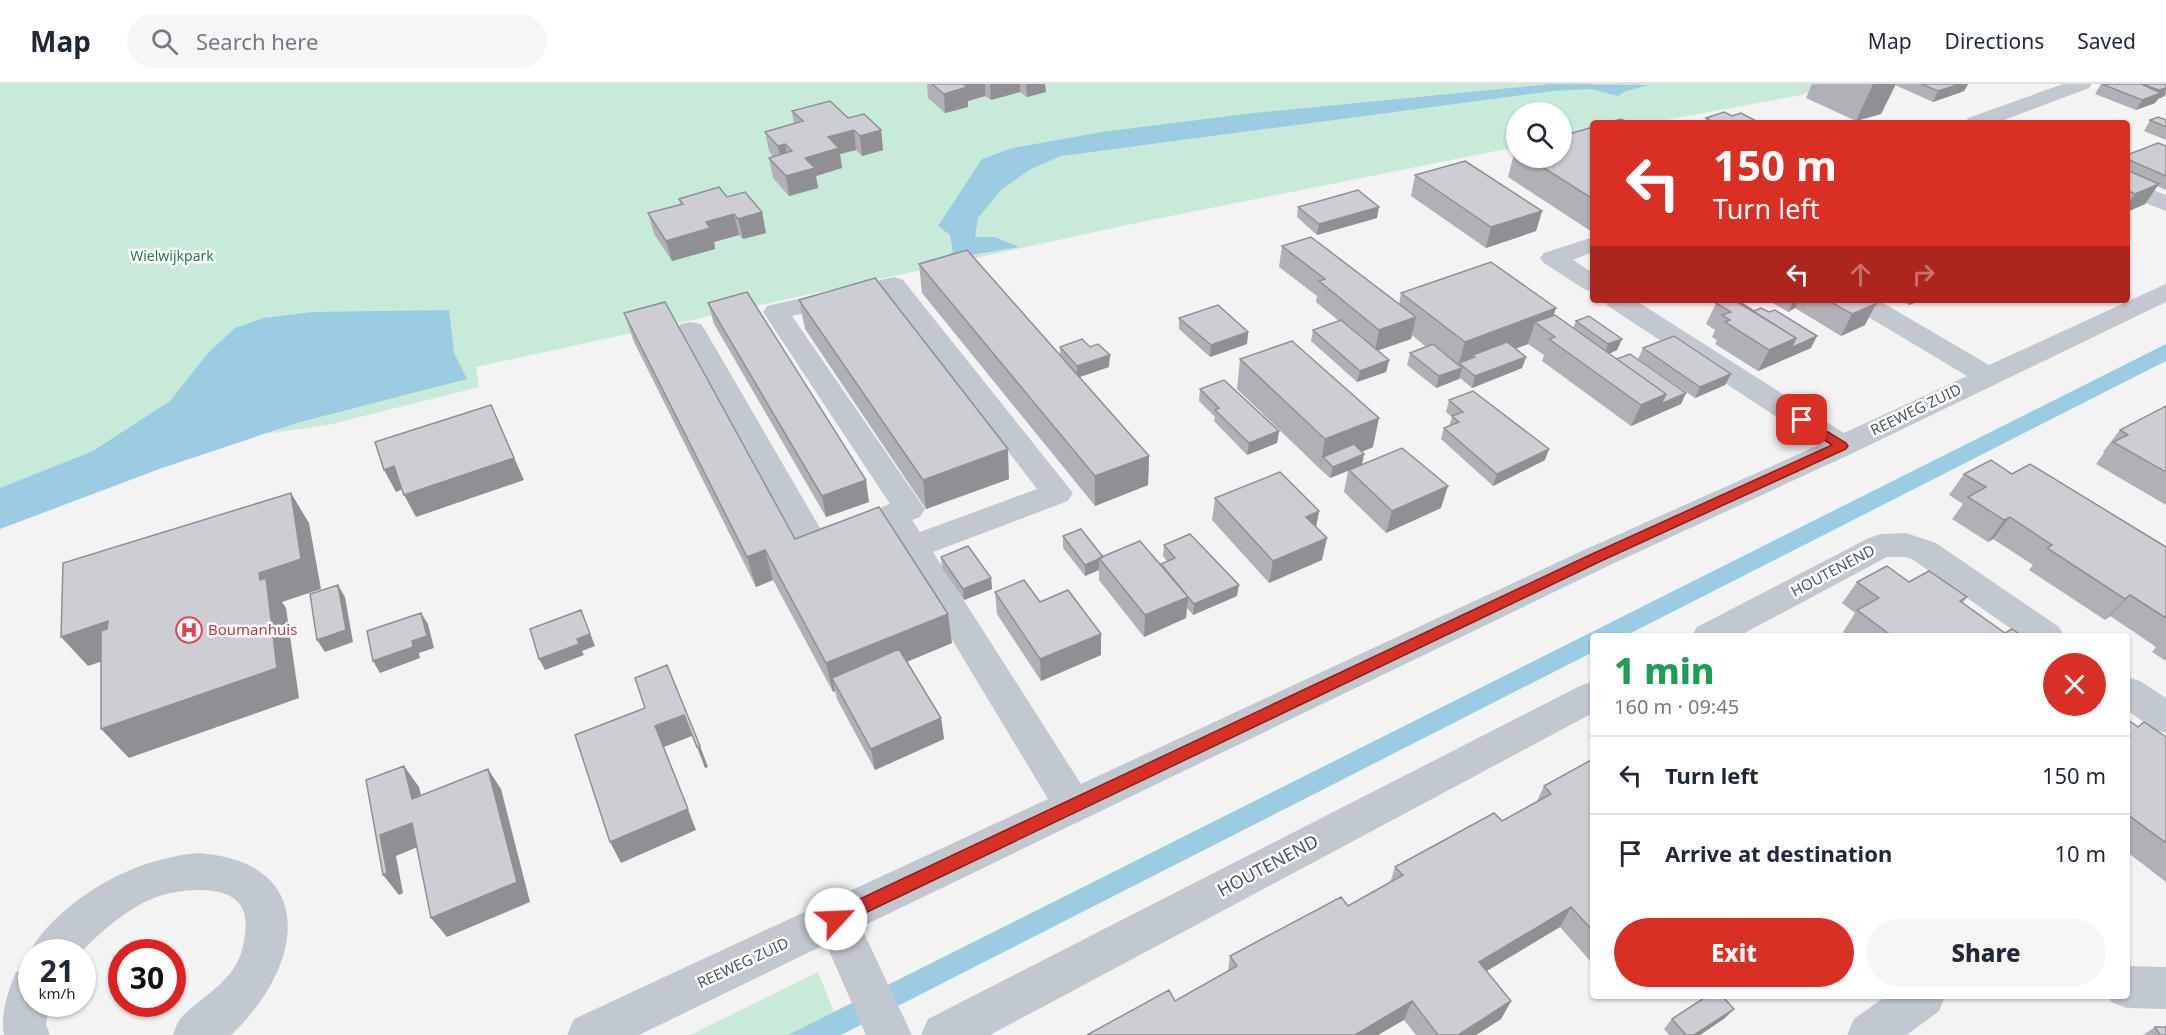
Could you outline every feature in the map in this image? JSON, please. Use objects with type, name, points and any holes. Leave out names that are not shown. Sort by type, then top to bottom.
[{"type":"street","points":[[1984,120],[2082,84]]},
{"type":"street","points":[[2130,188],[2166,204]]},
{"type":"street","points":[[1590,245],[1553,258],[1590,282]]},
{"type":"street","points":[[691,330],[812,543],[909,509],[776,312],[894,285],[1057,493],[914,547]]},
{"type":"street","name":"REEWEG ZUID","points":[[590,1035],[1596,558],[1842,446],[2166,291]]},
{"type":"street","points":[[1622,303],[1842,446]]},
{"type":"street","points":[[1864,303],[1988,376]]},
{"type":"street","points":[[893,515],[1074,807]]},
{"type":"street","name":"HOUTENEND","points":[[1715,633],[1881,546],[1906,545],[1924,551],[2043,633]]},
{"type":"street","points":[[2130,693],[2166,718]]},
{"type":"street","name":"HOUTENEND","points":[[944,1035],[1590,698]]},
{"type":"street","points":[[65,939],[83,920],[117,896],[154,879],[189,871],[220,871],[246,880],[262,898],[269,923],[263,953],[247,984],[217,1029]]},
{"type":"street","points":[[836,919],[889,1035]]},
{"type":"street","points":[[2130,987],[2166,988]]},
{"type":"street","points":[[25,1017],[23,1024],[27,1035]]},
{"type":"green space","name":"Wielwijkpark","points":[[0,84],[1828,84],[1801,95],[1666,120],[1590,120],[1590,134],[1572,137],[1572,102],[1506,102],[1506,149],[1141,222],[476,367],[479,387],[328,425],[265,434],[297,423],[466,379],[462,370],[0,505]]},
{"type":"green space","points":[[818,972],[834,1012],[788,1035],[690,1035]]},
{"type":"water","points":[[1552,84],[1650,85],[1626,91],[1618,96],[1591,89],[1553,91],[1061,156],[1031,169],[1002,189],[978,218],[975,237],[995,237],[1019,247],[935,261],[953,252],[950,235],[938,226],[982,159],[1013,148],[1102,132],[1254,113]]},
{"type":"water","points":[[449,310],[454,353],[467,379],[297,423],[162,468],[0,529],[0,488],[93,451],[170,401],[208,353],[235,328],[264,318],[312,312]]},
{"type":"water","points":[[2166,344],[2166,361],[1631,633],[1590,633],[1590,654],[841,1035],[788,1035]]},
{"type":"building","points":[[932,84],[963,84],[967,87],[944,94]]},
{"type":"building","points":[[1921,84],[1960,84],[1938,91]]},
{"type":"building","points":[[2102,84],[2141,84],[2161,93],[2142,100]]},
{"type":"building","points":[[2142,84],[2166,84],[2166,88],[2159,90]]},
{"type":"building","points":[[830,101],[848,118],[864,114],[881,130],[860,136],[854,130],[828,137],[839,148],[805,158],[815,168],[786,176],[769,158],[792,151],[785,144],[778,146],[765,132],[803,121],[792,111]]},
{"type":"building","points":[[1724,112],[1732,116],[1741,113],[1754,120],[1710,120],[1706,118]]},
{"type":"building","points":[[2158,117],[2166,120],[2166,127],[2150,120]]},
{"type":"building","points":[[1590,128],[1590,197],[1544,168],[1572,168],[1572,133]]},
{"type":"building","points":[[2158,143],[2166,146],[2166,176],[2130,160],[2130,154]]},
{"type":"building","points":[[1465,161],[1542,211],[1491,227],[1415,175]]},
{"type":"building","points":[[2130,171],[2159,184],[2135,194],[2130,192]]},
{"type":"building","points":[[719,187],[727,197],[745,192],[762,212],[738,219],[734,214],[706,222],[710,228],[666,241],[648,213],[683,204],[679,199]]},
{"type":"building","points":[[1358,190],[1379,207],[1319,224],[1298,207]]},
{"type":"building","points":[[1311,237],[1416,317],[1379,330],[1319,281],[1325,279],[1282,246]]},
{"type":"building","points":[[967,250],[1149,456],[1095,476],[919,264]]},
{"type":"building","points":[[1491,262],[1556,308],[1465,342],[1401,293]]},
{"type":"building","points":[[875,278],[1008,449],[923,480],[799,300]]},
{"type":"building","points":[[747,292],[866,480],[822,496],[708,303]]},
{"type":"building","points":[[665,302],[795,539],[879,507],[948,614],[826,663],[765,550],[747,557],[624,313]]},
{"type":"building","points":[[1716,303],[1739,303],[1796,338],[1769,350],[1725,322],[1730,320],[1722,315],[1731,312]]},
{"type":"building","points":[[1740,303],[1754,311],[1761,308],[1769,312],[1775,310],[1817,336],[1791,348],[1796,338]]},
{"type":"building","points":[[1832,303],[1876,304],[1852,314]]},
{"type":"building","points":[[1218,305],[1248,332],[1211,345],[1179,318]]},
{"type":"building","points":[[1555,315],[1666,394],[1641,405],[1549,339],[1555,337],[1535,322]]},
{"type":"building","points":[[1589,316],[1622,339],[1608,344],[1576,321]]},
{"type":"building","points":[[1341,320],[1389,360],[1360,371],[1313,330]]},
{"type":"building","points":[[1674,336],[1731,374],[1700,387],[1643,348]]},
{"type":"building","points":[[1082,339],[1090,347],[1098,344],[1110,355],[1077,366],[1060,347]]},
{"type":"building","points":[[1292,341],[1379,418],[1325,439],[1240,359]]},
{"type":"building","points":[[1507,342],[1526,357],[1475,376],[1459,363],[1475,357],[1473,355]]},
{"type":"building","points":[[1433,344],[1462,368],[1439,376],[1410,353]]},
{"type":"building","points":[[1630,354],[1686,393],[1661,404],[1666,394],[1617,359]]},
{"type":"building","points":[[1224,380],[1279,431],[1249,443],[1215,410],[1219,408],[1200,389]]},
{"type":"building","points":[[1473,391],[1549,449],[1497,474],[1444,428],[1459,422],[1452,416],[1463,412],[1449,400]]},
{"type":"building","points":[[491,405],[514,458],[404,495],[394,466],[384,470],[375,442]]},
{"type":"building","points":[[2166,406],[2166,472],[2113,442],[2128,435],[2120,430]]},
{"type":"building","points":[[1354,444],[1364,454],[1333,467],[1323,457]]},
{"type":"building","points":[[1402,448],[1448,486],[1392,511],[1349,470]]},
{"type":"building","points":[[1991,460],[2012,474],[2030,464],[2166,547],[2166,618],[2130,595],[2125,599],[2047,548],[2052,545],[2010,517],[2004,520],[1968,497],[1986,487],[1964,474]]},
{"type":"building","points":[[1280,472],[1319,511],[1306,517],[1327,538],[1273,561],[1215,498]]},
{"type":"building","name":"Boumanhuis","points":[[291,493],[301,559],[259,573],[260,580],[266,578],[277,668],[101,729],[101,631],[107,629],[108,621],[61,637],[63,563]]},
{"type":"building","points":[[1081,529],[1103,557],[1085,565],[1063,536]]},
{"type":"building","points":[[1190,534],[1239,585],[1194,604],[1161,564],[1175,558],[1164,545]]},
{"type":"building","points":[[1140,541],[1188,597],[1145,615],[1099,558]]},
{"type":"building","points":[[968,546],[991,578],[963,589],[941,557]]},
{"type":"building","points":[[1887,566],[1909,582],[1929,571],[1967,597],[1960,601],[2005,633],[1888,633],[1857,610],[1879,598],[1857,582]]},
{"type":"building","points":[[1024,580],[1040,602],[1068,590],[1101,634],[1040,659],[995,592]]},
{"type":"building","points":[[338,585],[346,630],[317,640],[310,594]]},
{"type":"building","points":[[581,610],[590,634],[577,639],[579,644],[539,659],[530,629]]},
{"type":"building","points":[[421,613],[427,636],[412,641],[413,647],[373,661],[367,631]]},
{"type":"building","points":[[2012,629],[2018,633],[2005,633]]},
{"type":"building","points":[[899,649],[941,718],[871,749],[832,678]]},
{"type":"building","points":[[667,665],[700,746],[697,747],[684,715],[655,726],[688,809],[610,842],[575,735],[645,708],[635,678]]},
{"type":"building","points":[[2130,721],[2138,727],[2144,722],[2166,737],[2166,843],[2130,816]]},
{"type":"building","points":[[1590,761],[1590,928],[1571,907],[1479,962],[1511,1001],[1458,1035],[1438,1035],[1412,1001],[1355,1035],[1087,1035],[1169,990],[1175,1001],[1237,966],[1230,956],[1341,897],[1348,906],[1403,875],[1395,867],[1494,813],[1502,821],[1551,794],[1544,786]]},
{"type":"building","points":[[404,766],[412,799],[488,769],[517,882],[431,918],[412,823],[380,835],[387,873],[383,875],[366,780]]},
{"type":"building","points":[[1702,999],[1725,999],[1734,1009],[1694,1035],[1686,1035],[1672,1019]]},
{"type":"building","points":[[2155,1027],[2166,1027],[2166,1035],[2160,1035]]},
{"type":"place","name":"Boumanhuis","points":[[189,630]]},
{"type":"route","points":[[836,919],[1596,558],[1842,446],[1802,420]]}]
